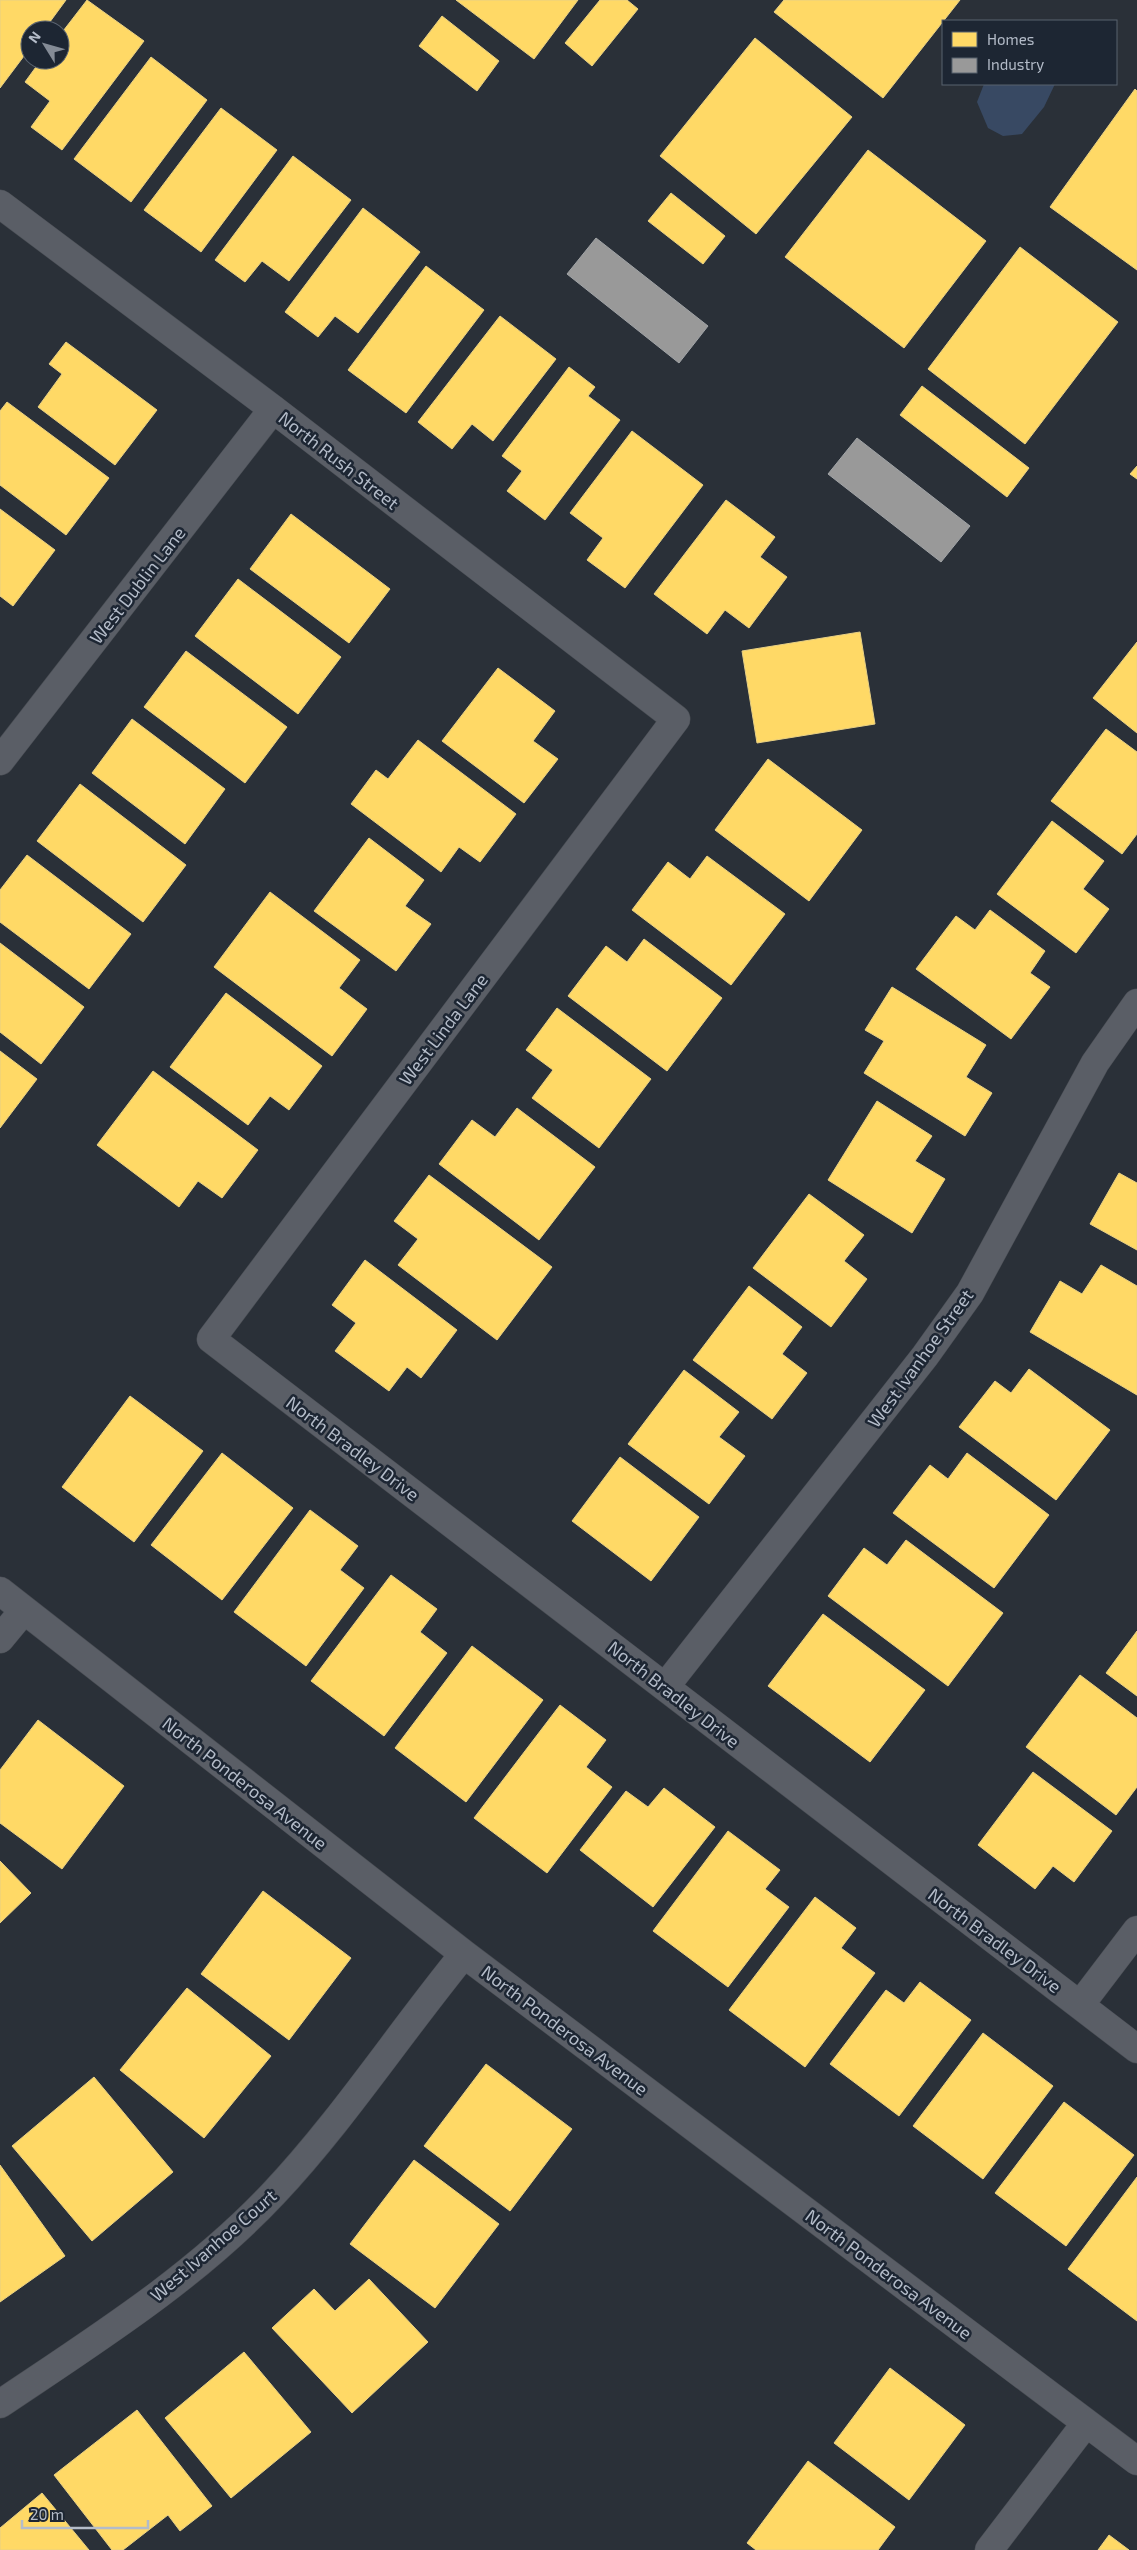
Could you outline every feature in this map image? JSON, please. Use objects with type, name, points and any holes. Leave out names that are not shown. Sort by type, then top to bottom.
[{"type":"street","name":"North Rush Street","points":[[0,204],[273,409],[676,719]]},
{"type":"street","name":"West Dublin Lane","points":[[0,761],[273,409]]},
{"type":"street","name":"West Linda Lane","points":[[211,1339],[676,719]]},
{"type":"street","name":"West Ivanhoe Street","points":[[665,1687],[925,1356],[970,1293],[1095,1063],[1137,1003]]},
{"type":"street","name":"North Bradley Drive","points":[[211,1339],[1137,2049]]},
{"type":"street","name":"North Ponderosa Avenue","points":[[0,1591],[464,1954],[1137,2461]]},
{"type":"street","points":[[0,1640],[24,1610]]},
{"type":"street","points":[[1080,2005],[1137,1930]]},
{"type":"street","name":"West Ivanhoe Court","points":[[0,2404],[132,2315],[219,2245],[272,2194],[311,2150],[464,1954]]},
{"type":"street","points":[[989,2550],[1086,2423]]},
{"type":"water","points":[[984,85],[1055,85],[1044,107],[1022,134],[1003,136],[988,128],[977,102]]},
{"type":"building: Homes","points":[[0,0],[66,0],[51,20],[20,20],[20,61],[0,88]]},
{"type":"building: Homes","points":[[87,0],[144,41],[62,150],[31,127],[50,101],[25,82],[34,70],[70,70],[70,22]]},
{"type":"building: Homes","points":[[456,0],[578,0],[534,59]]},
{"type":"building: Homes","points":[[600,0],[627,0],[638,9],[592,66],[565,43]]},
{"type":"building: Homes","points":[[784,0],[960,0],[944,20],[942,20],[942,23],[883,98],[774,12]]},
{"type":"building: Homes","points":[[442,16],[499,61],[477,91],[419,46]]},
{"type":"building: Homes","points":[[755,38],[852,117],[756,234],[660,156]]},
{"type":"building: Homes","points":[[151,57],[207,100],[131,202],[74,159]]},
{"type":"building: Homes","points":[[1135,89],[1137,91],[1137,270],[1050,207]]},
{"type":"building: Homes","points":[[221,108],[277,150],[201,252],[144,210]]},
{"type":"building: Homes","points":[[868,150],[986,241],[904,348],[785,257]]},
{"type":"building: Homes","points":[[293,156],[351,200],[289,281],[262,261],[245,282],[215,260]]},
{"type":"building: Homes","points":[[671,193],[725,236],[703,264],[648,221]]},
{"type":"building: Homes","points":[[363,208],[420,252],[358,333],[335,316],[318,337],[285,312]]},
{"type":"building: Homes","points":[[1020,247],[1118,322],[1025,444],[928,369]]},
{"type":"building: Homes","points":[[426,266],[484,310],[406,413],[348,370]]},
{"type":"building: Homes","points":[[500,316],[556,359],[493,441],[472,424],[452,449],[418,422]]},
{"type":"building: Homes","points":[[66,342],[157,410],[115,465],[38,407],[62,374],[49,364]]},
{"type":"building: Homes","points":[[569,367],[595,387],[588,396],[620,420],[545,520],[507,491],[522,471],[502,456]]},
{"type":"building: Homes","points":[[922,386],[1029,468],[1007,497],[900,415]]},
{"type":"building: Homes","points":[[7,402],[109,478],[66,535],[0,485],[0,411]]},
{"type":"building: Homes","points":[[632,431],[703,485],[625,588],[587,560],[603,538],[570,513]]},
{"type":"building: Homes","points":[[1137,466],[1137,479],[1130,474]]},
{"type":"building: Homes","points":[[726,500],[775,537],[760,557],[787,577],[749,628],[725,610],[707,634],[654,594]]},
{"type":"building: Homes","points":[[0,509],[55,550],[13,606],[0,596]]},
{"type":"building: Homes","points":[[291,514],[390,589],[349,643],[250,569]]},
{"type":"building: Homes","points":[[238,579],[341,657],[298,714],[195,636]]},
{"type":"building: Homes","points":[[860,632],[875,724],[757,743],[742,651]]},
{"type":"building: Homes","points":[[1137,642],[1137,733],[1093,698]]},
{"type":"building: Homes","points":[[186,651],[287,727],[245,783],[144,707]]},
{"type":"building: Homes","points":[[498,668],[555,711],[533,741],[558,759],[524,803],[442,741]]},
{"type":"building: Homes","points":[[132,719],[225,789],[185,844],[92,773]]},
{"type":"building: Homes","points":[[1106,729],[1137,752],[1137,834],[1122,854],[1051,801]]},
{"type":"building: Homes","points":[[418,740],[516,814],[480,862],[459,847],[441,872],[351,804],[376,770],[388,779]]},
{"type":"building: Homes","points":[[768,759],[862,830],[809,901],[715,830]]},
{"type":"building: Homes","points":[[80,784],[186,865],[143,922],[37,841]]},
{"type":"building: Homes","points":[[1052,821],[1104,861],[1083,889],[1109,909],[1076,953],[997,894]]},
{"type":"building: Homes","points":[[369,838],[424,880],[405,906],[431,924],[396,971],[314,911]]},
{"type":"building: Homes","points":[[27,855],[131,934],[89,989],[0,922],[0,890]]},
{"type":"building: Homes","points":[[707,856],[785,914],[731,985],[632,910],[668,862],[690,879]]},
{"type":"building: Homes","points":[[270,892],[360,960],[339,988],[367,1009],[332,1056],[214,967]]},
{"type":"building: Homes","points":[[990,910],[1045,951],[1030,973],[1050,987],[1011,1039],[916,969],[956,916],[975,930]]},
{"type":"building: Homes","points":[[644,939],[722,998],[667,1071],[568,996],[606,946],[627,962]]},
{"type":"building: Homes","points":[[0,943],[84,1007],[41,1064],[0,1032]]},
{"type":"building: Homes","points":[[892,987],[986,1045],[966,1077],[992,1093],[965,1136],[864,1073],[884,1041],[865,1030]]},
{"type":"building: Homes","points":[[226,993],[322,1066],[289,1110],[270,1096],[248,1125],[170,1067]]},
{"type":"building: Homes","points":[[557,1008],[651,1079],[599,1148],[532,1098],[553,1070],[526,1050]]},
{"type":"building: Homes","points":[[0,1051],[37,1079],[0,1128]]},
{"type":"building: Homes","points":[[153,1071],[258,1150],[222,1198],[198,1181],[179,1207],[97,1145]]},
{"type":"building: Homes","points":[[877,1101],[932,1136],[915,1161],[945,1179],[912,1233],[828,1180]]},
{"type":"building: Homes","points":[[517,1108],[595,1167],[539,1240],[439,1164],[472,1120],[495,1137]]},
{"type":"building: Homes","points":[[1119,1173],[1137,1183],[1137,1250],[1090,1224]]},
{"type":"building: Homes","points":[[429,1175],[552,1267],[497,1340],[398,1265],[418,1239],[394,1221]]},
{"type":"building: Homes","points":[[809,1194],[864,1235],[844,1261],[867,1279],[831,1327],[753,1268]]},
{"type":"building: Homes","points":[[365,1260],[457,1330],[421,1378],[407,1367],[389,1391],[335,1351],[356,1323],[332,1305]]},
{"type":"building: Homes","points":[[1101,1265],[1137,1286],[1137,1395],[1030,1332],[1060,1281],[1082,1294]]},
{"type":"building: Homes","points":[[749,1286],[802,1327],[782,1354],[807,1373],[772,1419],[693,1360]]},
{"type":"building: Homes","points":[[1029,1369],[1110,1430],[1056,1500],[959,1427],[995,1381],[1011,1393]]},
{"type":"building: Homes","points":[[684,1370],[739,1412],[719,1437],[745,1456],[709,1504],[628,1444]]},
{"type":"building: Homes","points":[[130,1396],[203,1451],[134,1542],[62,1487]]},
{"type":"building: Homes","points":[[222,1453],[293,1508],[222,1600],[151,1545]]},
{"type":"building: Homes","points":[[967,1453],[1049,1515],[994,1588],[893,1513],[930,1465],[948,1479]]},
{"type":"building: Homes","points":[[620,1457],[699,1517],[651,1581],[572,1521]]},
{"type":"building: Homes","points":[[310,1510],[358,1546],[340,1570],[364,1588],[306,1666],[234,1612]]},
{"type":"building: Homes","points":[[906,1540],[1003,1613],[948,1686],[828,1596],[864,1548],[887,1565]]},
{"type":"building: Homes","points":[[391,1575],[437,1609],[420,1632],[447,1653],[384,1736],[311,1681]]},
{"type":"building: Homes","points":[[823,1614],[925,1690],[870,1762],[768,1686]]},
{"type":"building: Homes","points":[[1137,1631],[1137,1696],[1106,1673]]},
{"type":"building: Homes","points":[[472,1646],[543,1700],[466,1802],[395,1748]]},
{"type":"building: Homes","points":[[1080,1675],[1137,1718],[1137,1787],[1116,1815],[1026,1747]]},
{"type":"building: Homes","points":[[560,1705],[606,1740],[586,1767],[612,1787],[547,1873],[474,1818]]},
{"type":"building: Homes","points":[[38,1720],[124,1786],[62,1869],[0,1823],[0,1770]]},
{"type":"building: Homes","points":[[1033,1772],[1112,1831],[1074,1882],[1053,1866],[1035,1889],[978,1845]]},
{"type":"building: Homes","points":[[664,1788],[715,1827],[653,1907],[580,1850],[626,1791],[648,1807]]},
{"type":"building: Homes","points":[[728,1831],[780,1870],[765,1889],[789,1907],[728,1987],[653,1931]]},
{"type":"building: Homes","points":[[0,1861],[31,1893],[0,1923]]},
{"type":"building: Homes","points":[[263,1891],[351,1958],[289,2040],[201,1974]]},
{"type":"building: Homes","points":[[815,1897],[856,1928],[841,1948],[875,1973],[805,2067],[729,2010]]},
{"type":"building: Homes","points":[[920,1982],[971,2020],[899,2116],[830,2064],[886,1990],[904,2003]]},
{"type":"building: Homes","points":[[187,1988],[271,2056],[204,2138],[120,2070]]},
{"type":"building: Homes","points":[[983,2033],[1053,2086],[983,2179],[913,2126]]},
{"type":"building: Homes","points":[[486,2064],[572,2129],[510,2211],[424,2146]]},
{"type":"building: Homes","points":[[94,2077],[173,2172],[92,2241],[12,2146]]},
{"type":"building: Homes","points":[[1064,2102],[1134,2155],[1066,2246],[995,2193]]},
{"type":"building: Homes","points":[[414,2160],[499,2224],[435,2308],[350,2244]]},
{"type":"building: Homes","points":[[0,2165],[65,2256],[0,2302]]},
{"type":"building: Homes","points":[[1137,2177],[1137,2321],[1068,2269]]},
{"type":"building: Homes","points":[[369,2279],[428,2342],[352,2413],[272,2328],[314,2289],[335,2311]]},
{"type":"building: Homes","points":[[244,2352],[311,2432],[231,2498],[165,2418]]},
{"type":"building: Homes","points":[[890,2368],[965,2425],[909,2500],[834,2443]]},
{"type":"building: Homes","points":[[137,2410],[212,2506],[180,2531],[168,2515],[123,2550],[112,2550],[54,2475]]},
{"type":"building: Homes","points":[[808,2461],[895,2527],[878,2550],[756,2550],[747,2543]]},
{"type":"building: Homes","points":[[42,2493],[89,2550],[0,2550],[0,2528]]},
{"type":"building: Homes","points":[[1109,2535],[1129,2550],[1098,2550]]},
{"type":"building: Industry","points":[[596,238],[708,326],[679,363],[567,274]]},
{"type":"building: Industry","points":[[857,438],[970,526],[941,562],[828,474]]}]
